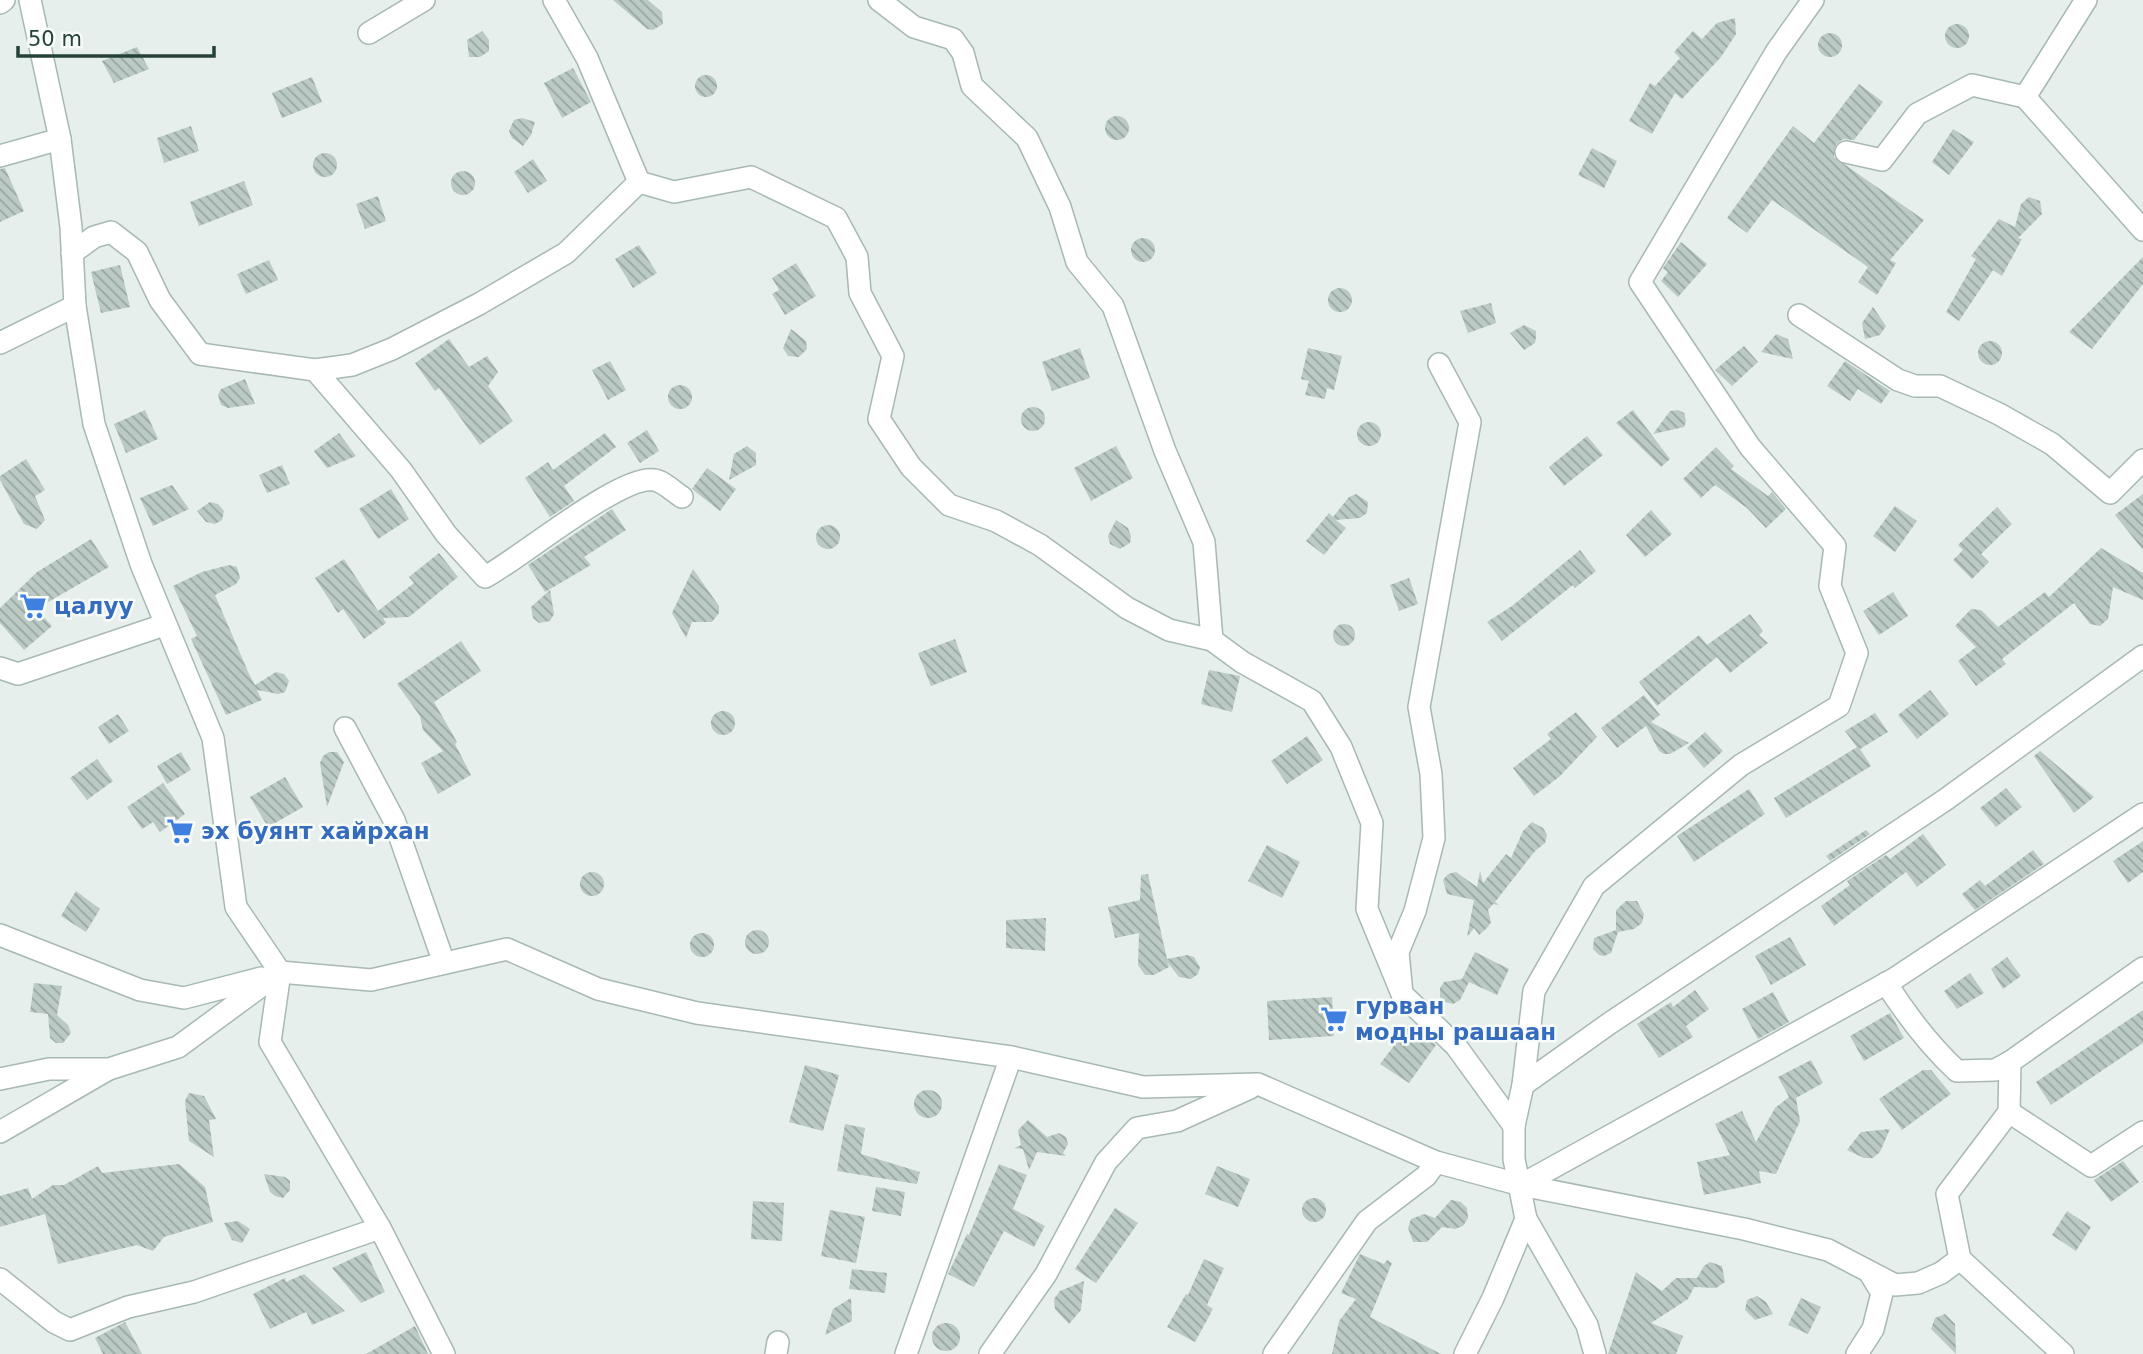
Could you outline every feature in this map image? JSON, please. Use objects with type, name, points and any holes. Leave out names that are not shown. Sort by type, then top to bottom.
[{"type":"street","points":[[30,0],[61,139],[75,306],[94,424],[164,625],[213,738],[236,907],[280,972],[270,1042],[380,1228],[443,1354]]},
{"type":"street","points":[[369,33],[424,0]]},
{"type":"street","points":[[554,0],[587,58],[639,182]]},
{"type":"street","points":[[879,0],[914,27],[953,39],[964,53],[972,86],[1027,138],[1060,207],[1077,262],[1113,306],[1165,451],[1204,542],[1212,640]]},
{"type":"street","points":[[1595,1354],[1587,1325],[1526,1219],[1514,1158],[1514,1126],[1523,1085],[1534,992],[1594,886],[1741,765],[1839,706],[1857,653],[1830,586],[1835,546],[1750,447],[1640,282],[1776,52],[1813,0]]},
{"type":"street","points":[[2025,97],[2086,0]]},
{"type":"street","points":[[1846,152],[1882,160],[1917,114],[1972,85],[2025,97],[2143,230]]},
{"type":"street","points":[[0,156],[61,139]]},
{"type":"street","points":[[639,182],[674,192],[751,177],[836,218],[857,257],[860,293],[893,356],[879,419],[911,467],[949,505],[996,521],[1040,545],[1126,608],[1169,630],[1212,640],[1242,662],[1312,701],[1341,747],[1372,823],[1367,909],[1402,995],[1456,1046],[1514,1126]]},
{"type":"street","points":[[72,253],[94,237],[111,232],[137,252],[160,300],[200,354],[315,370],[352,365],[392,349],[479,304],[566,253],[639,182]]},
{"type":"street","points":[[0,343],[75,306]]},
{"type":"street","points":[[1799,315],[1898,380],[1915,386],[1940,386],[1999,414],[2052,444],[2110,493],[2143,460]]},
{"type":"street","points":[[1402,995],[1398,952],[1415,911],[1434,838],[1431,774],[1419,707],[1470,422],[1439,364]]},
{"type":"street","points":[[315,370],[401,470],[446,534],[485,577],[565,521],[635,482],[654,480],[682,497]]},
{"type":"street","points":[[0,668],[18,674],[164,625]]},
{"type":"street","points":[[1523,1085],[1610,1023],[1945,800],[2143,656]]},
{"type":"street","points":[[345,728],[394,820],[444,963]]},
{"type":"street","points":[[1521,1185],[1886,983],[2143,814]]},
{"type":"street","points":[[0,935],[140,990],[184,998],[280,972],[371,980],[507,948],[598,989],[697,1013],[1011,1057],[1143,1087],[1258,1084],[1436,1163],[1521,1185],[1744,1229],[1828,1250],[1871,1275],[1895,1285],[1918,1283],[1941,1273],[1960,1259]]},
{"type":"street","points":[[1886,983],[1908,1018],[1931,1047],[1957,1071],[1995,1070],[2143,968]]},
{"type":"street","points":[[0,1132],[109,1069],[178,1047],[280,972]]},
{"type":"street","points":[[906,1354],[1011,1057]]},
{"type":"street","points":[[2010,1062],[2009,1112],[1947,1194],[1960,1259],[2063,1354]]},
{"type":"street","points":[[0,1079],[49,1069],[109,1069]]},
{"type":"street","points":[[990,1354],[1045,1274],[1106,1161],[1137,1128],[1177,1121],[1258,1084]]},
{"type":"street","points":[[2009,1112],[2091,1166],[2143,1132]]},
{"type":"street","points":[[1274,1354],[1367,1221],[1426,1176],[1436,1163]]},
{"type":"street","points":[[1465,1354],[1493,1298],[1526,1219]]},
{"type":"street","points":[[0,1279],[54,1322],[70,1330],[128,1307],[194,1292],[380,1228]]},
{"type":"street","points":[[1857,1354],[1873,1329],[1882,1293],[1871,1275]]},
{"type":"building","points":[[613,0],[648,0],[662,12],[663,24],[653,30],[647,29]]},
{"type":"building","points":[[1735,18],[1736,34],[1721,57],[1682,99],[1675,93],[1652,134],[1629,121],[1650,83],[1655,86],[1680,58],[1674,52],[1693,31],[1702,39],[1717,23]]},
{"type":"building","points":[[1957,24],[1968,31],[1969,36],[1962,47],[1957,48],[1946,41],[1945,36],[1952,25]]},
{"type":"building","points":[[482,31],[489,40],[489,51],[480,57],[469,57],[467,40]]},
{"type":"building","points":[[1830,33],[1841,40],[1842,45],[1835,56],[1830,57],[1819,50],[1818,45],[1825,34]]},
{"type":"building","points":[[137,47],[149,69],[114,83],[102,61]]},
{"type":"building","points":[[573,68],[591,102],[562,118],[544,83]]},
{"type":"building","points":[[702,75],[710,75],[717,82],[717,90],[710,97],[702,97],[695,90],[695,82]]},
{"type":"building","points":[[312,77],[322,102],[282,118],[272,93]]},
{"type":"building","points":[[1859,84],[1883,102],[1854,140],[1843,139],[1836,144],[1834,157],[1924,220],[1890,260],[1896,263],[1877,295],[1858,282],[1868,267],[1772,200],[1747,233],[1727,218],[1793,126],[1814,143]]},
{"type":"building","points":[[1117,116],[1128,123],[1129,128],[1122,139],[1117,140],[1106,133],[1105,128],[1112,117]]},
{"type":"building","points":[[522,118],[535,122],[531,135],[523,146],[512,138],[509,131],[514,120]]},
{"type":"building","points":[[191,126],[199,151],[164,163],[157,138]]},
{"type":"building","points":[[1953,129],[1974,142],[1949,175],[1932,162]]},
{"type":"building","points":[[1592,148],[1617,161],[1604,188],[1578,175]]},
{"type":"building","points":[[325,153],[333,157],[337,165],[333,173],[325,177],[317,173],[313,165],[317,157]]},
{"type":"building","points":[[533,159],[547,181],[528,193],[514,172]]},
{"type":"building","points":[[5,168],[24,211],[0,222],[0,169]]},
{"type":"building","points":[[463,171],[471,175],[475,183],[471,191],[463,195],[455,191],[451,183],[455,175]]},
{"type":"building","points":[[244,181],[253,205],[199,226],[190,202]]},
{"type":"building","points":[[378,196],[386,221],[365,229],[356,204]]},
{"type":"building","points":[[2029,197],[2040,201],[2042,214],[2018,238],[2022,239],[2002,276],[1993,270],[1959,321],[1946,312],[1976,259],[1971,256],[1999,219],[2015,227],[2021,204]]},
{"type":"building","points":[[1143,238],[1154,245],[1155,250],[1148,261],[1143,262],[1132,255],[1131,250],[1138,239]]},
{"type":"building","points":[[1681,242],[1707,264],[1678,297],[1661,281],[1668,272],[1663,268]]},
{"type":"building","points":[[639,245],[657,273],[633,288],[615,259]]},
{"type":"building","points":[[2143,257],[2143,284],[2092,349],[2069,332]]},
{"type":"building","points":[[269,260],[278,280],[246,294],[237,274]]},
{"type":"building","points":[[796,263],[816,296],[785,315],[772,294],[779,290],[772,278]]},
{"type":"building","points":[[120,265],[130,307],[101,313],[91,272]]},
{"type":"building","points":[[1340,288],[1351,295],[1352,300],[1345,311],[1340,312],[1329,305],[1328,300],[1335,289]]},
{"type":"building","points":[[1491,303],[1496,323],[1468,333],[1460,311]]},
{"type":"building","points":[[1873,307],[1886,326],[1880,335],[1865,339],[1862,323]]},
{"type":"building","points":[[1524,325],[1536,331],[1536,337],[1535,343],[1524,350],[1510,333]]},
{"type":"building","points":[[791,329],[806,341],[807,349],[799,357],[788,356],[783,348]]},
{"type":"building","points":[[1776,334],[1788,339],[1793,359],[1761,352]]},
{"type":"building","points":[[449,339],[469,367],[487,356],[498,372],[488,386],[513,421],[480,445],[439,388],[435,391],[415,363]]},
{"type":"building","points":[[1990,341],[2001,348],[2002,353],[1995,364],[1990,365],[1979,358],[1978,353],[1985,342]]},
{"type":"building","points":[[1744,346],[1758,362],[1732,386],[1715,370]]},
{"type":"building","points":[[1080,348],[1090,378],[1052,391],[1042,362]]},
{"type":"building","points":[[1308,348],[1342,356],[1334,390],[1327,388],[1325,399],[1305,395],[1309,381],[1301,379]]},
{"type":"building","points":[[610,361],[626,390],[608,400],[592,370]]},
{"type":"building","points":[[1845,361],[1890,391],[1881,404],[1858,389],[1850,401],[1827,386]]},
{"type":"building","points":[[245,379],[255,404],[228,408],[221,405],[218,395],[221,389]]},
{"type":"building","points":[[680,385],[689,388],[692,397],[689,406],[680,409],[671,406],[668,397],[671,388]]},
{"type":"building","points":[[1033,407],[1044,414],[1045,419],[1038,430],[1033,431],[1022,424],[1021,419],[1028,408]]},
{"type":"building","points":[[145,410],[158,439],[126,453],[114,424]]},
{"type":"building","points":[[1633,410],[1670,459],[1661,467],[1616,423]]},
{"type":"building","points":[[1678,410],[1684,413],[1684,427],[1653,434],[1670,411]]},
{"type":"building","points":[[1369,422],[1380,429],[1381,434],[1374,445],[1369,446],[1358,439],[1357,434],[1364,423]]},
{"type":"building","points":[[647,430],[659,451],[640,463],[627,443]]},
{"type":"building","points":[[339,433],[356,456],[327,468],[314,451]]},
{"type":"building","points":[[605,433],[616,447],[564,486],[574,501],[550,517],[525,478],[548,462],[553,470]]},
{"type":"building","points":[[1587,436],[1603,455],[1564,486],[1549,467]]},
{"type":"building","points":[[747,446],[756,453],[756,465],[729,480],[734,454]]},
{"type":"building","points":[[1116,446],[1133,478],[1091,501],[1074,468]]},
{"type":"building","points":[[1716,447],[1734,466],[1731,469],[1768,496],[1772,492],[1786,509],[1766,528],[1747,508],[1715,485],[1701,498],[1683,479]]},
{"type":"building","points":[[26,459],[45,490],[35,496],[45,520],[37,529],[24,524],[0,480],[0,476]]},
{"type":"building","points":[[282,465],[290,484],[267,493],[259,475]]},
{"type":"building","points":[[707,468],[736,489],[720,511],[692,489]]},
{"type":"building","points":[[172,485],[189,509],[153,526],[140,498]]},
{"type":"building","points":[[391,489],[409,519],[378,539],[359,509]]},
{"type":"building","points":[[1356,494],[1368,502],[1367,513],[1360,518],[1336,520],[1346,528],[1324,555],[1306,541],[1329,513],[1333,517],[1349,497]]},
{"type":"building","points":[[2143,494],[2143,550],[2115,515]]},
{"type":"building","points":[[210,502],[218,504],[224,511],[222,520],[215,524],[206,522],[197,511]]},
{"type":"building","points":[[1895,506],[1917,521],[1895,552],[1873,536]]},
{"type":"building","points":[[1997,507],[2012,524],[1981,554],[1989,562],[1972,579],[1953,560],[1963,550],[1958,545]]},
{"type":"building","points":[[612,509],[626,530],[584,557],[591,565],[545,592],[528,565]]},
{"type":"building","points":[[1651,510],[1672,534],[1645,557],[1626,535]]},
{"type":"building","points":[[1116,520],[1128,528],[1131,536],[1130,543],[1120,549],[1110,544],[1108,536]]},
{"type":"building","points":[[828,525],[839,532],[840,537],[833,548],[828,549],[817,542],[816,537],[823,526]]},
{"type":"building","points":[[91,539],[109,567],[36,609],[52,626],[24,650],[0,623],[0,608],[37,572]]},
{"type":"building","points":[[2101,548],[2143,573],[2143,600],[2113,587],[2108,619],[2100,626],[2090,624],[2074,603],[2002,659],[2006,664],[1976,686],[1958,661],[1976,647],[1955,626],[1971,609],[1981,610],[1998,627],[2045,592],[2049,597]]},
{"type":"building","points":[[1580,550],[1596,571],[1575,588],[1573,585],[1502,641],[1487,622],[1512,606]]},
{"type":"building","points":[[439,553],[458,577],[409,617],[383,618],[386,623],[364,639],[343,609],[338,613],[315,578],[344,559],[378,611],[414,583],[409,577]]},
{"type":"building","points":[[229,565],[237,567],[240,578],[236,584],[215,595],[249,674],[255,685],[276,672],[284,674],[289,681],[285,692],[278,694],[257,690],[262,700],[226,715],[191,639],[197,636],[173,586],[202,572]]},
{"type":"building","points":[[693,569],[719,606],[719,613],[712,622],[692,622],[686,638],[672,613]]},
{"type":"building","points":[[1409,578],[1418,604],[1399,611],[1390,585]]},
{"type":"building","points":[[550,590],[554,614],[550,621],[539,623],[533,618],[531,607]]},
{"type":"building","points":[[1893,592],[1908,616],[1879,635],[1863,611]]},
{"type":"building","points":[[1750,614],[1763,631],[1759,635],[1768,643],[1730,673],[1707,645]]},
{"type":"building","points":[[1344,624],[1354,631],[1355,635],[1348,645],[1344,646],[1334,639],[1333,635],[1340,625]]},
{"type":"building","points":[[1699,635],[1717,657],[1657,706],[1639,682]]},
{"type":"building","points":[[955,639],[967,672],[931,686],[918,653]]},
{"type":"building","points":[[461,641],[481,671],[434,702],[457,742],[455,744],[471,775],[438,794],[421,763],[443,751],[423,730],[420,716],[397,684]]},
{"type":"building","points":[[1209,670],[1240,676],[1232,712],[1201,704]]},
{"type":"building","points":[[1930,690],[1949,714],[1917,739],[1898,715]]},
{"type":"building","points":[[1644,695],[1660,715],[1651,722],[1689,743],[1670,754],[1664,754],[1659,751],[1646,726],[1617,748],[1601,728]]},
{"type":"building","points":[[723,711],[734,718],[735,723],[728,734],[723,735],[712,728],[711,723],[718,712]]},
{"type":"building","points":[[1576,712],[1597,737],[1559,777],[1534,796],[1513,768],[1551,739],[1547,734]]},
{"type":"building","points":[[1875,713],[1888,732],[1860,749],[1871,766],[1786,818],[1774,798],[1857,747],[1845,731]]},
{"type":"building","points":[[118,714],[129,731],[109,744],[98,727]]},
{"type":"building","points":[[1705,732],[1723,751],[1704,768],[1687,748]]},
{"type":"building","points":[[1307,736],[1323,760],[1287,784],[1271,761]]},
{"type":"building","points":[[2040,751],[2094,797],[2074,813],[2034,756]]},
{"type":"building","points":[[181,752],[191,770],[167,784],[157,766]]},
{"type":"building","points":[[329,752],[337,752],[344,762],[327,807],[320,763],[323,756]]},
{"type":"building","points":[[97,759],[113,781],[87,800],[70,778]]},
{"type":"building","points":[[285,777],[303,807],[268,827],[250,797]]},
{"type":"building","points":[[163,783],[185,814],[160,832],[153,822],[142,829],[127,807]]},
{"type":"building","points":[[2006,788],[2022,807],[1996,827],[1980,808]]},
{"type":"building","points":[[1749,789],[1765,814],[1694,862],[1677,836]]},
{"type":"building","points":[[1532,822],[1543,828],[1547,835],[1545,843],[1535,851],[1495,902],[1499,905],[1493,904],[1488,910],[1491,922],[1488,927],[1479,935],[1474,928],[1467,937],[1474,900],[1447,894],[1443,880],[1448,874],[1456,872],[1477,887],[1480,871],[1483,883],[1506,854],[1511,858],[1523,831]]},
{"type":"building","points":[[1866,830],[1870,834],[1830,861],[1826,856]]},
{"type":"building","points":[[1923,834],[1946,865],[1917,887],[1906,872],[1834,926],[1821,906],[1850,885],[1847,881],[1886,855],[1890,859]]},
{"type":"building","points":[[2143,841],[2143,872],[2128,883],[2113,861]]},
{"type":"building","points":[[1267,845],[1300,862],[1282,898],[1248,881]]},
{"type":"building","points":[[2033,850],[2044,864],[1975,910],[1962,894],[1980,880],[1985,886]]},
{"type":"building","points":[[592,872],[603,879],[604,884],[597,895],[592,896],[581,889],[580,884],[587,873]]},
{"type":"building","points":[[1148,874],[1167,959],[1187,955],[1194,957],[1200,967],[1198,974],[1191,979],[1179,977],[1168,963],[1169,967],[1154,975],[1145,975],[1138,965],[1139,933],[1115,938],[1108,907],[1140,900],[1141,875]]},
{"type":"building","points":[[76,891],[100,909],[86,932],[61,916]]},
{"type":"building","points":[[1626,901],[1637,901],[1644,914],[1642,923],[1634,929],[1618,932],[1611,953],[1599,955],[1593,949],[1594,938],[1616,930],[1616,910]]},
{"type":"building","points":[[1046,918],[1045,951],[1006,948],[1006,920]]},
{"type":"building","points":[[757,930],[768,937],[769,942],[762,953],[757,954],[746,947],[745,942],[752,931]]},
{"type":"building","points":[[702,933],[713,940],[714,945],[707,956],[702,957],[691,950],[690,945],[697,934]]},
{"type":"building","points":[[1790,937],[1806,965],[1771,985],[1755,956]]},
{"type":"building","points":[[1475,952],[1509,969],[1497,995],[1469,982],[1460,1000],[1453,1004],[1445,1002],[1440,997],[1440,988],[1444,982],[1462,979]]},
{"type":"building","points":[[2007,957],[2021,976],[2003,989],[1991,969]]},
{"type":"building","points":[[1970,973],[1984,993],[1957,1009],[1944,991]]},
{"type":"building","points":[[34,983],[62,986],[57,1015],[68,1025],[71,1033],[63,1043],[56,1043],[50,1038],[48,1014],[30,1012]]},
{"type":"building","points":[[1695,990],[1709,1009],[1686,1026],[1693,1037],[1659,1058],[1637,1024],[1671,1002],[1673,1007]]},
{"type":"building","points":[[1773,992],[1789,1022],[1758,1039],[1742,1009]]},
{"type":"building","points":[[1332,997],[1334,1036],[1269,1040],[1267,1001]]},
{"type":"building","points":[[2143,1010],[2143,1043],[2051,1105],[2036,1082]]},
{"type":"building","points":[[1890,1013],[1904,1038],[1864,1061],[1850,1036]]},
{"type":"building","points":[[1410,1025],[1436,1045],[1409,1083],[1380,1064]]},
{"type":"building","points":[[1811,1060],[1823,1083],[1796,1098],[1800,1121],[1776,1174],[1759,1171],[1761,1183],[1704,1195],[1697,1162],[1730,1155],[1715,1124],[1742,1111],[1756,1142],[1775,1108],[1789,1097],[1778,1077]]},
{"type":"building","points":[[805,1065],[839,1075],[823,1131],[789,1122]]},
{"type":"building","points":[[1923,1070],[1931,1070],[1951,1094],[1902,1130],[1879,1099]]},
{"type":"building","points":[[928,1090],[938,1094],[942,1104],[938,1114],[928,1118],[918,1114],[914,1104],[918,1094]]},
{"type":"building","points":[[189,1093],[204,1096],[216,1119],[209,1120],[214,1157],[189,1141],[185,1101]]},
{"type":"building","points":[[1028,1120],[1047,1137],[1059,1133],[1066,1137],[1068,1144],[1063,1153],[1066,1156],[1037,1152],[1029,1170],[1023,1149],[1014,1148],[1021,1145],[1018,1130]]},
{"type":"building","points":[[845,1124],[865,1128],[861,1154],[920,1172],[917,1184],[837,1171]]},
{"type":"building","points":[[1890,1129],[1880,1152],[1873,1158],[1864,1158],[1847,1150],[1861,1132]]},
{"type":"building","points":[[2123,1161],[2139,1182],[2111,1202],[2094,1180]]},
{"type":"building","points":[[179,1164],[205,1187],[213,1222],[164,1237],[153,1251],[137,1245],[58,1264],[45,1214],[0,1227],[0,1196],[28,1188],[32,1199],[53,1185],[64,1185],[98,1166],[102,1173]]},
{"type":"building","points":[[999,1164],[1027,1175],[1013,1209],[1045,1226],[1034,1247],[1004,1231],[974,1287],[948,1274],[967,1234],[969,1235]]},
{"type":"building","points":[[1217,1166],[1250,1179],[1238,1207],[1205,1194]]},
{"type":"building","points":[[264,1174],[285,1177],[290,1181],[290,1190],[283,1198],[270,1192]]},
{"type":"building","points":[[876,1187],[905,1192],[901,1216],[872,1211]]},
{"type":"building","points":[[1314,1198],[1323,1201],[1326,1210],[1323,1219],[1314,1222],[1305,1219],[1302,1210],[1305,1201]]},
{"type":"building","points":[[1451,1200],[1461,1202],[1467,1208],[1468,1218],[1463,1226],[1455,1229],[1442,1227],[1427,1242],[1413,1242],[1408,1228],[1411,1219],[1424,1214],[1435,1218]]},
{"type":"building","points":[[753,1201],[784,1203],[782,1241],[751,1239]]},
{"type":"building","points":[[1115,1208],[1138,1223],[1096,1283],[1075,1269]]},
{"type":"building","points":[[830,1210],[865,1217],[856,1263],[821,1256]]},
{"type":"building","points":[[2067,1211],[2091,1227],[2076,1251],[2052,1235]]},
{"type":"building","points":[[238,1221],[250,1229],[242,1243],[232,1240],[224,1223]]},
{"type":"building","points":[[366,1252],[385,1292],[361,1303],[332,1268]]},
{"type":"building","points":[[1360,1254],[1384,1264],[1387,1260],[1392,1263],[1370,1317],[1441,1354],[1332,1354],[1339,1321],[1356,1299],[1341,1293]]},
{"type":"building","points":[[1204,1259],[1224,1268],[1207,1305],[1213,1309],[1195,1342],[1167,1327],[1186,1294],[1188,1295]]},
{"type":"building","points":[[1710,1262],[1722,1266],[1725,1282],[1716,1288],[1694,1287],[1688,1299],[1651,1323],[1683,1336],[1676,1354],[1608,1354],[1636,1272],[1662,1291],[1676,1278],[1697,1278],[1704,1266]]},
{"type":"building","points":[[852,1269],[887,1273],[885,1293],[849,1289]]},
{"type":"building","points":[[304,1274],[345,1311],[312,1325],[306,1312],[270,1329],[253,1294],[285,1278],[286,1282]]},
{"type":"building","points":[[1084,1281],[1081,1310],[1069,1324],[1055,1309],[1054,1299],[1060,1291]]},
{"type":"building","points":[[1757,1296],[1766,1302],[1773,1314],[1755,1320],[1745,1310],[1747,1300]]},
{"type":"building","points":[[851,1298],[852,1321],[825,1335],[833,1309]]},
{"type":"building","points":[[1801,1298],[1821,1307],[1808,1334],[1788,1325]]},
{"type":"building","points":[[1945,1314],[1955,1324],[1956,1354],[1931,1329],[1935,1318]]},
{"type":"building","points":[[125,1322],[142,1354],[103,1354],[95,1338]]},
{"type":"building","points":[[946,1323],[956,1327],[960,1337],[956,1347],[946,1351],[936,1347],[932,1337],[936,1327]]},
{"type":"building","points":[[415,1326],[428,1354],[366,1354]]},
{"type":"place","name":"цалуу","points":[[33,606]]},
{"type":"place","name":"эх буянт хайрхан","points":[[180,831]]},
{"type":"place","name":"гурван модны рашаан","points":[[1334,1019]]}]
